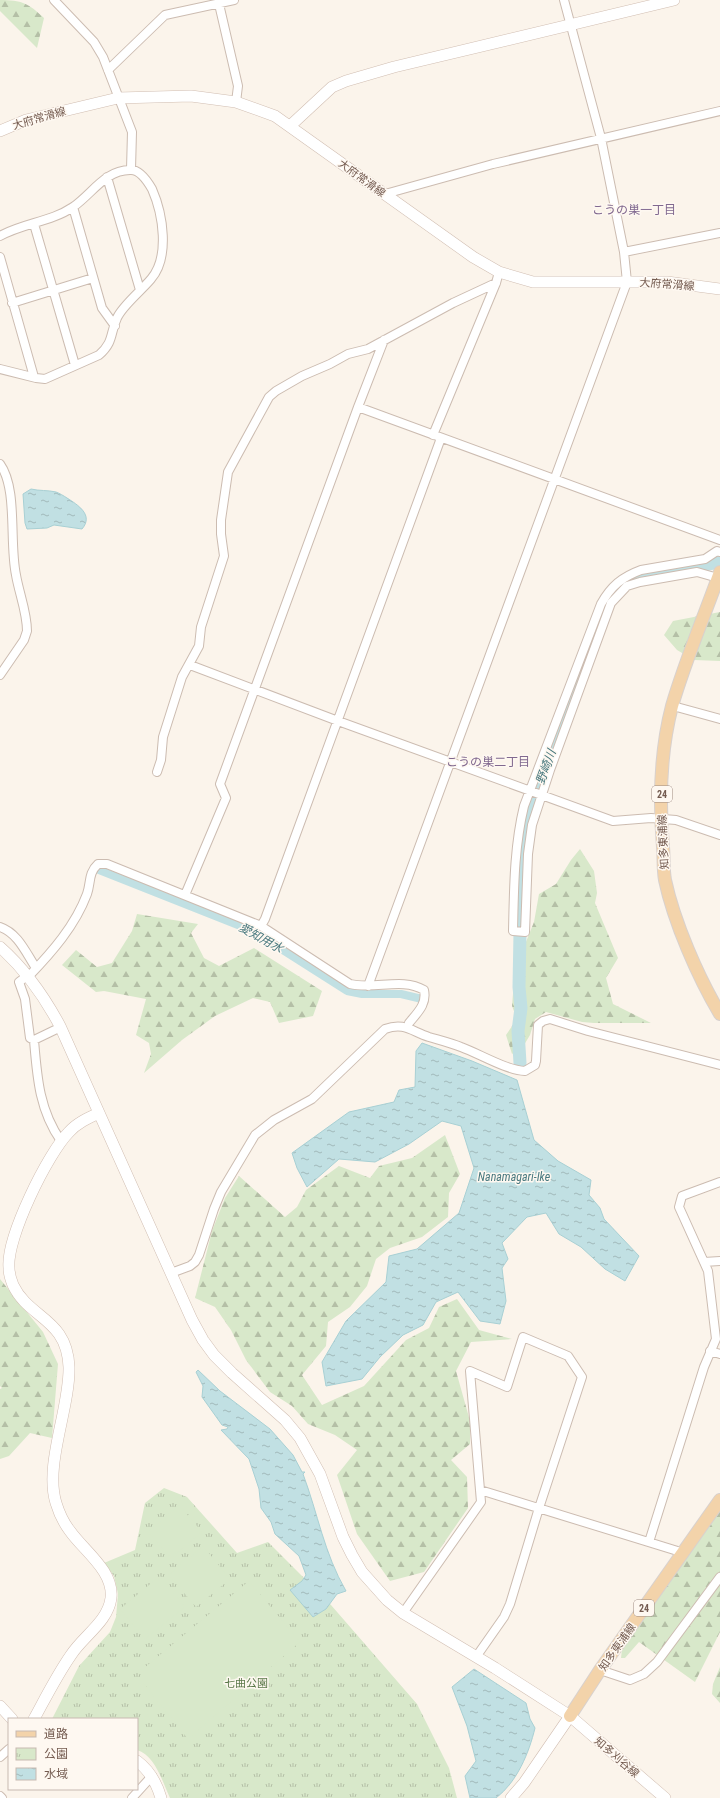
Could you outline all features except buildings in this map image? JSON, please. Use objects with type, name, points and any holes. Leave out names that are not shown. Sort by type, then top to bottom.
[{"type":"main road","name":"知多東浦線","points":[[719,575],[692,646],[673,706],[662,756],[661,818],[665,879],[675,915],[700,977],[720,1014]]},
{"type":"main road","name":"知多東浦線","points":[[570,1716],[600,1670],[720,1500]]},
{"type":"street","points":[[54,0],[94,42],[108,70],[132,132],[131,169]]},
{"type":"street","points":[[108,70],[165,15],[234,0]]},
{"type":"street","points":[[368,986],[627,282],[624,252],[601,138],[569,24],[564,0]]},
{"type":"street","points":[[290,126],[332,87],[346,81],[394,67],[674,0]]},
{"type":"street","points":[[222,2],[238,86],[236,102]]},
{"type":"street","name":"大府常滑線","points":[[0,132],[26,120],[118,98],[191,96],[236,102],[264,111],[290,126],[473,257],[499,272],[534,282],[667,282],[720,290]]},
{"type":"street","points":[[385,194],[493,164],[720,111]]},
{"type":"street","points":[[0,236],[12,228],[34,224],[54,217],[73,207],[107,177],[115,173],[131,169],[141,174],[150,186],[158,203],[162,219],[160,263],[151,279],[117,317],[112,336],[106,349],[99,355],[44,379],[0,369]]},
{"type":"street","points":[[107,177],[140,290]]},
{"type":"street","points":[[73,207],[102,308],[115,326]]},
{"type":"street","points":[[34,224],[75,365]]},
{"type":"street","points":[[624,252],[720,233]]},
{"type":"street","points":[[0,257],[34,377]]},
{"type":"street","points":[[261,926],[265,919],[338,721],[437,437],[499,272]]},
{"type":"street","points":[[12,303],[54,292],[93,278]]},
{"type":"street","points":[[157,772],[161,760],[163,737],[182,677],[190,665],[199,646],[201,627],[224,556],[221,520],[228,472],[269,397],[276,391],[302,376],[330,364],[348,354],[368,349],[453,303],[496,283]]},
{"type":"street","points":[[185,896],[226,798],[220,784],[384,340]]},
{"type":"street","points":[[358,407],[720,540]]},
{"type":"street","points":[[0,464],[7,476],[10,492],[12,551],[27,631],[24,640],[0,675]]},
{"type":"street","points":[[719,575],[697,572],[640,582],[627,586],[611,603],[535,814],[529,838],[525,932],[513,931],[518,836],[531,791],[596,616],[606,596],[613,586],[623,578],[641,570],[705,559],[717,551],[720,552]]},
{"type":"street","points":[[190,665],[338,721],[613,821],[661,818],[676,820],[720,835]]},
{"type":"street","points":[[673,706],[720,719]]},
{"type":"street","points":[[61,1140],[46,1113],[41,1098],[34,1040],[30,1038],[25,999],[19,982],[58,945],[87,894],[90,875],[93,868],[98,864],[107,864],[261,926],[350,984],[368,986],[414,984],[424,990],[426,998],[422,1007],[409,1023]]},
{"type":"street","points":[[0,927],[9,931],[15,936],[29,974]]},
{"type":"street","points":[[0,947],[29,974]]},
{"type":"street","name":"知多刈谷線","points":[[29,974],[61,1027],[192,1320],[203,1340],[232,1373],[285,1420],[300,1438],[320,1474],[343,1537],[352,1555],[375,1587],[387,1600],[403,1613],[570,1716],[665,1798]]},
{"type":"street","points":[[171,1273],[190,1266],[195,1262],[199,1255],[221,1192],[255,1135],[274,1120],[312,1100],[384,1029],[393,1026],[409,1028],[514,1069],[525,1071],[535,1065],[538,1025],[543,1021],[550,1019],[588,1031],[720,1065]]},
{"type":"street","points":[[34,1040],[61,1027]]},
{"type":"street","points":[[35,1718],[71,1654],[105,1615],[111,1596],[110,1586],[106,1575],[64,1522],[55,1501],[53,1476],[69,1374],[66,1348],[59,1333],[49,1321],[28,1305],[16,1290],[9,1268],[10,1255],[16,1232],[30,1195],[61,1140],[75,1126],[99,1113]]},
{"type":"street","points":[[649,1542],[710,1351],[716,1338],[711,1284],[704,1262],[679,1207],[682,1196],[720,1182]]},
{"type":"street","points":[[704,1262],[720,1261]]},
{"type":"street","points":[[403,1613],[481,1502],[470,1371],[507,1387],[523,1337],[568,1356],[582,1377],[539,1508],[510,1604],[504,1617],[476,1657]]},
{"type":"street","points":[[710,1351],[720,1354]]},
{"type":"street","points":[[480,1490],[684,1553]]},
{"type":"street","points":[[600,1670],[630,1680],[644,1674],[657,1662],[720,1577]]},
{"type":"street","points":[[0,1706],[11,1718]]},
{"type":"street","points":[[511,1798],[524,1783],[570,1716]]},
{"type":"street","points":[[0,1757],[8,1749]]},
{"type":"street","points":[[138,1762],[152,1776],[161,1798]]},
{"type":"street","points":[[132,1798],[152,1776]]},
{"type":"green space","points":[[0,0],[24,3],[44,18],[37,48],[0,11]]},
{"type":"green space","points":[[720,612],[720,661],[694,660],[677,650],[664,635],[673,621]]},
{"type":"green space","points":[[580,849],[594,871],[597,893],[595,903],[618,958],[606,978],[613,1004],[651,1023],[582,1022],[546,1012],[535,1019],[530,1035],[524,1045],[512,1054],[506,1035],[517,1019],[512,1006],[515,969],[534,922],[539,894],[556,884],[571,860]]},
{"type":"green space","points":[[137,914],[198,924],[191,933],[204,958],[219,966],[254,948],[322,991],[313,1016],[279,1023],[270,1002],[253,998],[215,1016],[182,1040],[144,1073],[151,1054],[149,1043],[136,1035],[146,999],[104,991],[96,992],[62,965],[76,950],[97,967],[112,963],[132,931]]},
{"type":"green space","points":[[445,1135],[460,1174],[449,1193],[448,1217],[422,1237],[390,1248],[376,1259],[367,1286],[350,1307],[328,1322],[326,1346],[302,1375],[322,1405],[364,1386],[406,1340],[429,1328],[439,1307],[457,1299],[479,1330],[512,1339],[471,1342],[456,1371],[470,1421],[470,1444],[451,1460],[467,1477],[468,1508],[424,1572],[390,1581],[357,1534],[337,1475],[357,1450],[335,1435],[308,1424],[292,1406],[270,1392],[246,1360],[231,1330],[215,1307],[195,1298],[212,1231],[225,1198],[239,1176],[285,1217],[297,1207],[306,1190],[339,1166],[370,1178],[379,1166],[412,1158]]},
{"type":"green space","points":[[0,1279],[43,1332],[58,1364],[52,1438],[30,1433],[9,1456],[0,1459],[0,1389],[2,1388],[0,1386]]},
{"type":"green space","name":"七曲公園","points":[[164,1488],[187,1497],[237,1553],[268,1542],[331,1605],[417,1704],[449,1768],[457,1798],[170,1798],[154,1763],[138,1750],[138,1718],[53,1718],[79,1666],[110,1632],[116,1617],[118,1594],[114,1576],[104,1563],[135,1550],[145,1503]]},
{"type":"green space","points":[[179,1505],[202,1532],[171,1558],[148,1532]]},
{"type":"green space","points":[[720,1511],[720,1632],[695,1682],[639,1642],[625,1658],[621,1658],[622,1649]]},
{"type":"green space","points":[[203,1546],[230,1579],[196,1607],[169,1575]]},
{"type":"green space","points":[[160,1576],[185,1607],[145,1639],[120,1609]]},
{"type":"green space","points":[[249,1581],[300,1642],[188,1739],[141,1680],[144,1668]]},
{"type":"green space","points":[[720,1667],[720,1703],[712,1694],[713,1684]]},
{"type":"water","points":[[31,489],[56,492],[80,507],[86,519],[82,529],[54,525],[47,528],[27,529],[25,523],[23,494]]},
{"type":"water","name":"Nanamagari-Ike","points":[[422,1043],[472,1061],[517,1080],[534,1140],[558,1161],[591,1180],[589,1195],[600,1208],[604,1219],[639,1256],[625,1281],[605,1269],[581,1247],[559,1234],[546,1213],[527,1217],[502,1243],[508,1259],[502,1268],[506,1301],[500,1324],[480,1321],[458,1292],[436,1302],[423,1325],[403,1335],[380,1357],[362,1379],[326,1386],[322,1362],[346,1321],[386,1282],[389,1256],[417,1249],[459,1213],[474,1168],[461,1126],[442,1121],[409,1144],[375,1162],[339,1159],[307,1187],[297,1168],[292,1153],[349,1112],[394,1102],[399,1090],[415,1087],[416,1051]]},
{"type":"water","points":[[198,1370],[220,1391],[270,1429],[293,1455],[302,1472],[305,1472],[303,1474],[327,1548],[338,1577],[346,1591],[337,1594],[326,1609],[313,1617],[290,1590],[302,1581],[306,1575],[299,1556],[275,1534],[271,1522],[261,1508],[259,1489],[249,1459],[221,1430],[227,1429],[228,1427],[222,1425],[202,1397],[203,1386],[196,1372]]},
{"type":"water","points":[[474,1669],[526,1703],[530,1719],[535,1728],[526,1757],[516,1775],[510,1784],[496,1798],[470,1798],[465,1776],[476,1761],[467,1726],[452,1687]]},
{"type":"waterway","name":"野崎川","points":[[520,1063],[518,1031],[521,1008],[519,987],[523,839],[530,811],[605,605],[618,587],[632,579],[720,562]]},
{"type":"waterway","name":"愛知用水","points":[[99,870],[253,931],[347,991],[362,994],[401,994],[422,999]]},
{"type":"district","name":"こうの巣一丁目","points":[[634,210]]},
{"type":"district","name":"こうの巣二丁目","points":[[488,762]]}]
